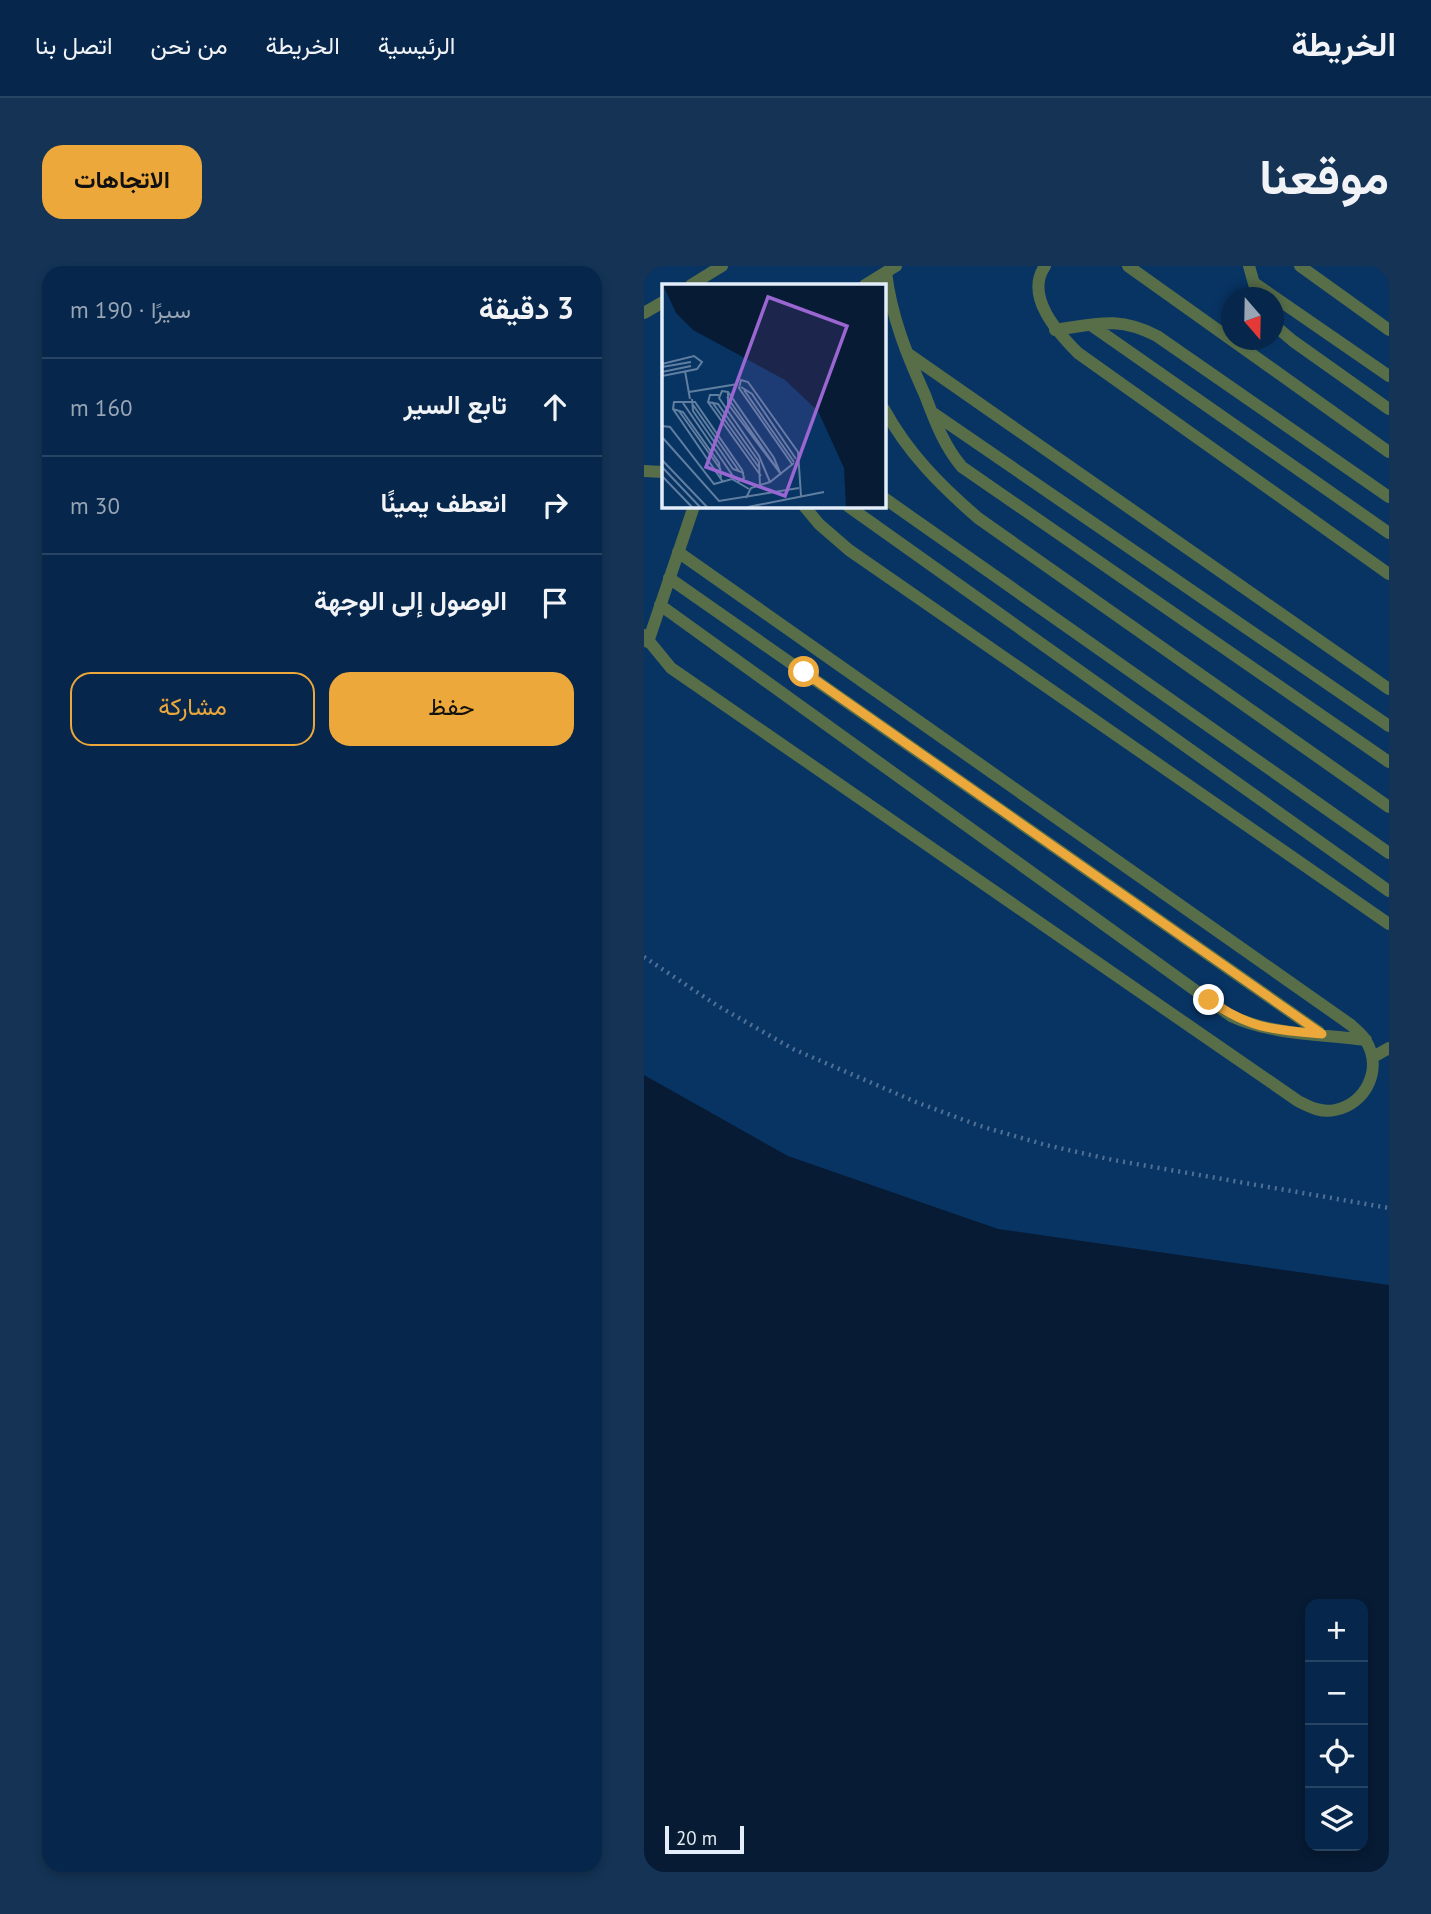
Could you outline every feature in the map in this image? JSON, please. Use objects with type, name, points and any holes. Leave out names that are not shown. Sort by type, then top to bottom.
[{"type":"lane","points":[[693,284],[722,266]]},
{"type":"lane","points":[[1045,266],[1038,291],[1055,330],[1078,352],[1389,574]]},
{"type":"lane","points":[[1128,266],[1389,452]]},
{"type":"lane","points":[[1249,266],[1255,287]]},
{"type":"lane","points":[[1300,266],[1389,330]]},
{"type":"lane","points":[[866,284],[891,269]]},
{"type":"lane","points":[[891,269],[889,298],[907,353],[951,453],[962,467],[1389,762]]},
{"type":"lane","points":[[1254,283],[1389,376]]},
{"type":"lane","points":[[644,313],[662,303]]},
{"type":"lane","points":[[1055,330],[1114,322],[1137,326],[1157,336],[1389,497]]},
{"type":"lane","points":[[1091,325],[1389,533]]},
{"type":"lane","points":[[1284,333],[1389,409]]},
{"type":"lane","points":[[907,353],[1389,690]]},
{"type":"lane","points":[[886,412],[915,458],[941,486],[978,518],[1389,807]]},
{"type":"lane","points":[[932,412],[1389,726]]},
{"type":"lane","points":[[644,471],[662,472]]},
{"type":"lane","points":[[886,499],[1389,853]]},
{"type":"lane","points":[[678,552],[1351,1025],[1366,1040],[1373,1057],[1372,1076],[1364,1093],[1350,1105],[1333,1111],[1314,1109],[1298,1101],[671,668],[646,639],[693,508]]},
{"type":"lane","points":[[806,508],[819,524],[849,550],[1389,924]]},
{"type":"lane","points":[[851,508],[1389,891]]},
{"type":"lane","points":[[669,578],[1322,1034]]},
{"type":"lane","points":[[660,605],[1231,1016],[1267,1029],[1366,1040]]},
{"type":"lane","points":[[1373,1057],[1389,1048]]},
{"type":"path","points":[[644,957],[718,1006],[793,1049],[916,1102],[980,1126],[1113,1160],[1389,1208]]},
{"type":"water","points":[[644,1075],[788,1156],[998,1229],[1389,1285],[1389,1872],[644,1872]]},
{"type":"route","points":[[804,672],[1322,1034],[1267,1029],[1248,1024],[1209,1000]]}]
